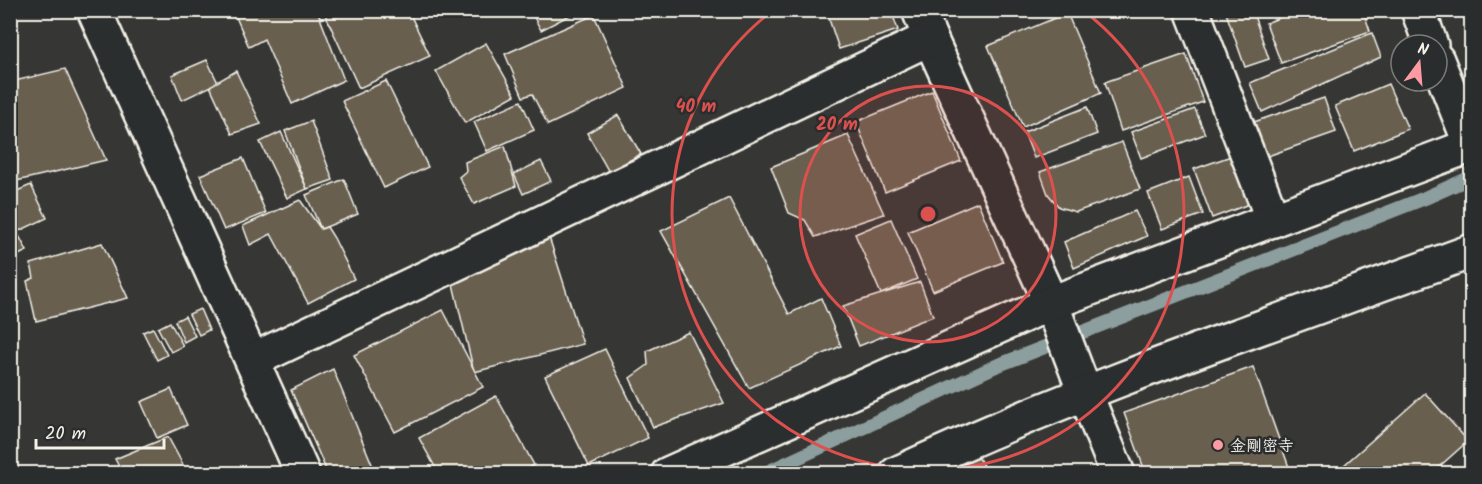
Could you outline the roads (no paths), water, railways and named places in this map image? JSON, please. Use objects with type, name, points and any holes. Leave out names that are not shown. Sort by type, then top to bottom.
[{"type":"street","points":[[94,10],[303,474]]},
{"type":"street","points":[[1192,10],[1273,220]]},
{"type":"street","points":[[1418,10],[1427,33]]},
{"type":"street","points":[[253,360],[924,24],[1053,308],[1118,474]]},
{"type":"street","points":[[668,474],[1053,308],[1273,220],[1471,146],[1449,90]]},
{"type":"street","points":[[896,474],[955,446],[1080,380],[1472,250]]},
{"type":"waterway","points":[[763,474],[996,366],[1425,198],[1472,177]]},
{"type":"place","name":"金剛密寺","points":[[1218,445]]}]
